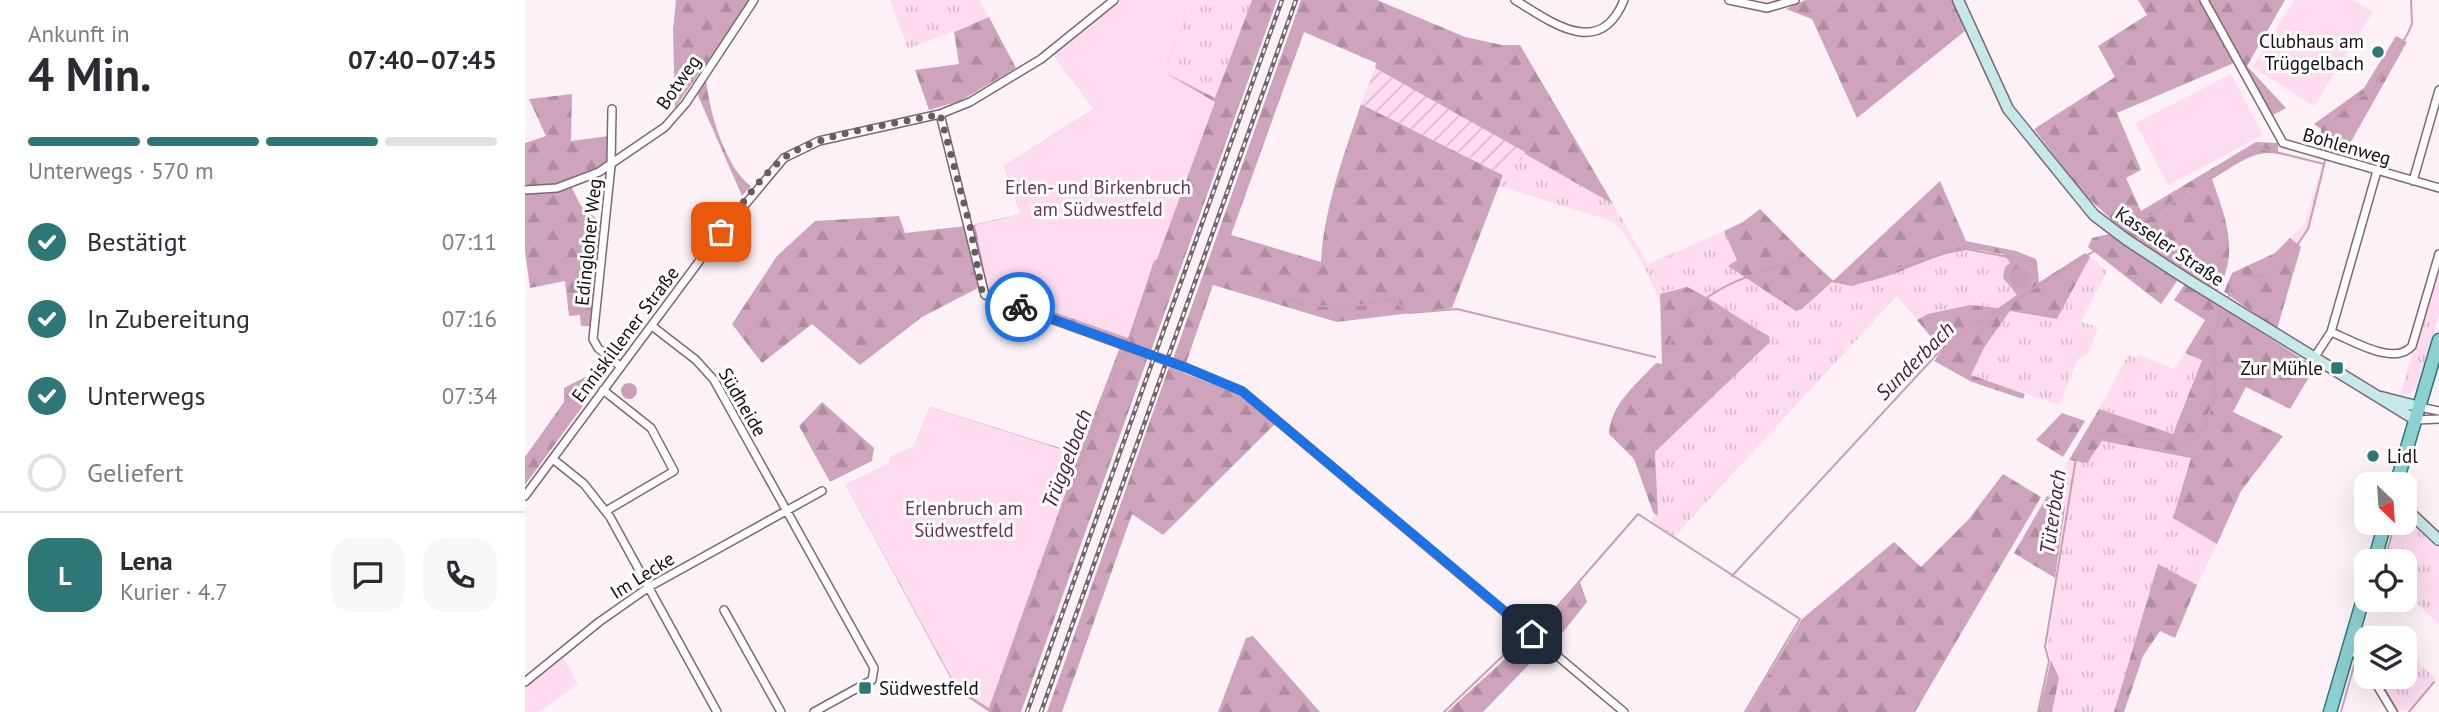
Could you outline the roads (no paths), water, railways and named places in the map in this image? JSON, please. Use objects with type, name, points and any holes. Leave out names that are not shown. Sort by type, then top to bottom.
[{"type":"main road","points":[[2400,472],[2439,340]]},
{"type":"main road","points":[[2330,712],[2360,612]]},
{"type":"street","name":"Botweg","points":[[525,190],[557,188],[611,166],[655,134],[680,111],[754,0]]},
{"type":"street","name":"Enniskillener Straße","points":[[525,496],[746,200],[784,158],[819,141],[940,114],[970,102],[1041,59],[1114,0]]},
{"type":"street","points":[[1515,0],[1562,30],[1576,33],[1589,32],[1608,23],[1624,0]]},
{"type":"street","points":[[1729,0],[1767,8],[1795,0]]},
{"type":"street","name":"Kasseler Straße","points":[[1958,0],[1991,78],[2013,116],[2075,194],[2111,229],[2313,359],[2375,395],[2418,414]]},
{"type":"street","name":"Bohlenweg","points":[[2204,0],[2278,137],[2292,148],[2439,188]]},
{"type":"street","points":[[2413,181],[2439,90]]},
{"type":"street","name":"Edingloher Weg","points":[[612,109],[611,166],[593,339],[598,348],[620,366]]},
{"type":"street","points":[[940,114],[985,295],[1126,345],[1242,391],[1624,712]]},
{"type":"street","points":[[2313,359],[2331,332],[2377,171]]},
{"type":"street","points":[[2331,332],[2391,355],[2407,352],[2412,346],[2439,254]]},
{"type":"street","name":"Südheide","points":[[652,326],[696,360],[714,380],[875,674],[872,680],[814,712]]},
{"type":"street","points":[[603,390],[651,428],[674,471],[605,511]]},
{"type":"street","points":[[2418,414],[2439,411]]},
{"type":"street","points":[[2418,414],[2439,419]]},
{"type":"street","points":[[553,459],[584,484],[605,511],[717,712]]},
{"type":"street","points":[[787,511],[822,491]]},
{"type":"street","name":"Im Lecke","points":[[525,682],[599,622],[649,587],[787,511]]},
{"type":"street","points":[[2417,519],[2439,540]]},
{"type":"street","points":[[724,610],[781,712]]},
{"type":"street","points":[[2349,651],[2354,653]]},
{"type":"street","points":[[2379,689],[2392,712]]},
{"type":"waterway","name":"Trüggelbach","points":[[2327,152],[2335,118],[2352,101],[2373,90],[2407,35],[2412,24],[2411,0]]},
{"type":"waterway","name":"Sunderbach","points":[[2124,232],[2259,148],[2324,164]]},
{"type":"waterway","name":"Tüterbach","points":[[2229,296],[2233,274],[2260,277],[2273,272],[2284,255],[2294,250],[2308,229],[2326,157]]},
{"type":"waterway","name":"Sunderbach","points":[[1732,576],[1950,340],[2117,237]]},
{"type":"waterway","name":"Trüggelbach","points":[[1663,358],[1675,334],[1704,300],[1739,280],[1806,257],[1832,281],[1852,285],[1945,253],[1966,249],[2036,262],[2038,283]]},
{"type":"waterway","name":"Trüggelbach","points":[[1128,343],[1155,261],[1160,262]]},
{"type":"waterway","name":"Trüggelbach","points":[[1229,279],[1272,295],[1309,304],[1347,306],[1393,299],[1409,313],[1457,309],[1655,357]]},
{"type":"waterway","name":"Tüterbach","points":[[2038,712],[2049,661],[2045,647],[2076,458],[2094,433],[2182,443],[2199,437],[2216,397],[2214,341],[2220,310]]},
{"type":"waterway","name":"Trüggelbach","points":[[991,712],[1082,457],[1126,349]]},
{"type":"waterway","name":"Trüggelbach","points":[[1536,631],[1638,514],[1800,619],[1745,712]]},
{"type":"waterway","points":[[2388,549],[2391,536]]},
{"type":"waterway","points":[[1444,712],[1509,650],[1530,637]]},
{"type":"waterway","points":[[2341,712],[2354,666]]},
{"type":"waterway","points":[[2409,712],[2434,682]]},
{"type":"waterway","points":[[2385,689],[2398,712]]},
{"type":"railway","points":[[1027,712],[1282,0]]},
{"type":"railway","points":[[1041,712],[1296,0]]},
{"type":"place","name":"Clubhaus am Trüggelbach","points":[[2378,52]]},
{"type":"place","name":"Zur Mühle","points":[[2337,368]]},
{"type":"place","name":"Lidl","points":[[2373,456]]},
{"type":"place","name":"Südwestfeld","points":[[865,688]]},
{"type":"park label","name":"Erlen- und Birkenbruch am Südwestfeld","points":[[1098,198]]},
{"type":"park label","name":"Erlenbruch am Südwestfeld","points":[[964,519]]}]
